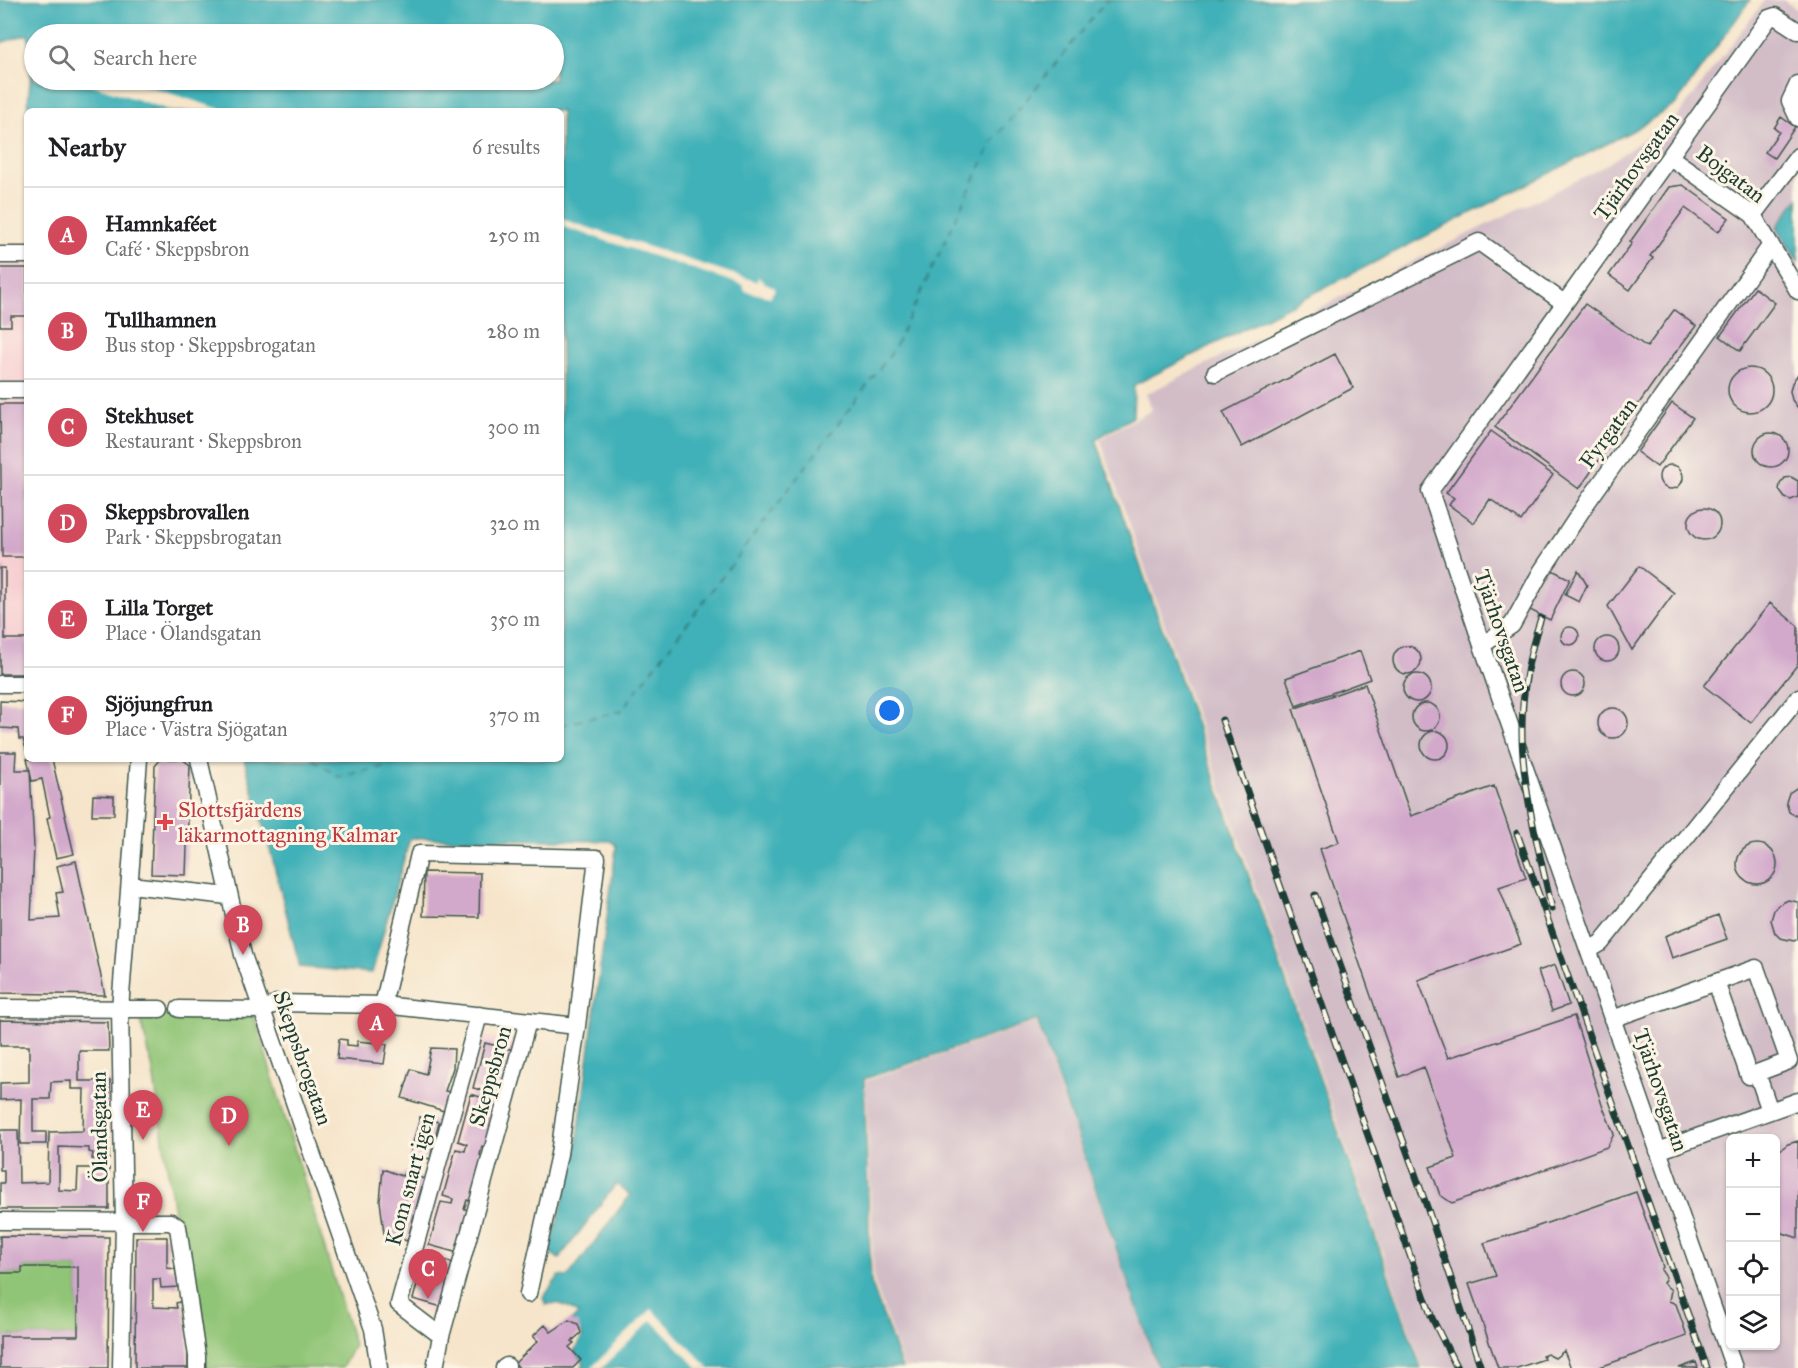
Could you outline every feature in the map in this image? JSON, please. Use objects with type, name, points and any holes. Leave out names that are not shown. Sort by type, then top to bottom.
[{"type":"street","name":"Tjärhovsgatan","points":[[1734,1368],[1430,491],[1768,18],[1775,16],[1798,31]]},
{"type":"street","points":[[1798,84],[1790,101],[1798,118]]},
{"type":"street","points":[[1753,215],[1798,156]]},
{"type":"street","name":"Bojgatan","points":[[1670,157],[1753,215],[1798,291]]},
{"type":"street","points":[[1215,373],[1479,242],[1564,303]]},
{"type":"street","name":"Fyrgatan","points":[[1482,645],[1512,625],[1541,572],[1588,501],[1771,245]]},
{"type":"street","points":[[0,255],[24,255]]},
{"type":"street","points":[[0,390],[24,390]]},
{"type":"street","points":[[0,684],[24,684]]},
{"type":"street","points":[[1589,950],[1601,943],[1798,698]]},
{"type":"street","name":"Ölandsgatan","points":[[121,1368],[124,1222],[120,1009],[139,762]]},
{"type":"street","name":"Skeppsbrogatan","points":[[199,762],[240,947],[373,1329],[379,1368]]},
{"type":"street","points":[[383,1005],[419,854],[597,858],[559,1154],[528,1294]]},
{"type":"street","points":[[130,885],[228,896]]},
{"type":"street","points":[[1612,1019],[1716,982],[1756,968],[1789,1061],[1749,1076],[1716,982]]},
{"type":"street","name":"Skeppsbron","points":[[178,1009],[262,1010],[277,1003],[383,1005],[528,1021],[441,1336],[435,1368]]},
{"type":"street","points":[[0,1008],[160,1009]]},
{"type":"street","name":"Kom snart igen","points":[[441,1336],[399,1304],[479,1015]]},
{"type":"street","points":[[528,1021],[577,1026]]},
{"type":"street","points":[[1757,1073],[1770,1111]]},
{"type":"street","points":[[1658,1151],[1798,1101]]},
{"type":"street","points":[[0,1221],[171,1222],[178,1227],[197,1368]]},
{"type":"shaded area","points":[[1765,0],[1783,0],[1798,10],[1798,1368],[1423,1368],[1100,439],[1152,410],[1146,394],[1603,167],[1677,117]]},
{"type":"shaded area","points":[[0,261],[24,261],[24,384],[0,383]]},
{"type":"shaded area","points":[[0,397],[24,397],[24,679],[0,679]]},
{"type":"shaded area","points":[[1036,1022],[1157,1368],[904,1368],[874,1281],[866,1081]]},
{"type":"shaded area","points":[[478,1034],[519,1045],[441,1320],[406,1303]]},
{"type":"green space","points":[[139,1014],[254,1016],[354,1345],[342,1368],[197,1368],[152,1065]]},
{"type":"green space","points":[[22,1267],[78,1267],[78,1336],[0,1336],[0,1273],[21,1273]]},
{"type":"water","points":[[0,0],[1750,0],[1675,105],[1632,131],[1134,385],[1133,417],[1096,439],[1421,1368],[1158,1368],[1037,1020],[864,1079],[871,1282],[902,1368],[581,1368],[584,1364],[574,1351],[583,1336],[571,1321],[578,1314],[563,1305],[555,1303],[546,1305],[543,1298],[559,1276],[568,1277],[630,1195],[616,1184],[559,1259],[549,1252],[575,1159],[615,844],[610,841],[410,838],[372,973],[300,967],[245,762],[564,762],[564,108],[27,108],[29,90],[564,90],[564,24],[24,24],[24,35],[0,43]]},
{"type":"water","points":[[1798,198],[1798,261],[1777,227]]},
{"type":"pier","points":[[108,90],[160,90],[217,108],[163,108]]},
{"type":"pier","points":[[564,220],[758,282],[758,277],[775,289],[770,297],[745,291],[743,285],[564,227]]},
{"type":"pier","points":[[652,1309],[709,1368],[698,1368],[652,1320],[602,1368],[591,1368]]},
{"type":"building","points":[[1781,117],[1795,127],[1774,158],[1765,152],[1779,132],[1774,128]]},
{"type":"building","points":[[1683,185],[1729,218],[1718,232],[1685,208],[1650,256],[1653,258],[1630,290],[1609,275],[1669,187]]},
{"type":"building","points":[[0,268],[24,268],[24,316],[11,316],[11,326],[0,326]]},
{"type":"building","points":[[1755,288],[1775,303],[1740,351],[1720,336]]},
{"type":"building","points":[[1585,304],[1647,347],[1674,310],[1696,326],[1579,489],[1495,427]]},
{"type":"building","points":[[1335,354],[1353,388],[1242,447],[1223,412]]},
{"type":"building","points":[[1750,368],[1759,369],[1766,374],[1771,381],[1771,399],[1766,406],[1759,411],[1750,412],[1741,411],[1734,406],[1729,399],[1728,390],[1729,381],[1734,374],[1741,369]]},
{"type":"building","points":[[1798,374],[1798,408],[1792,400],[1790,391]]},
{"type":"building","points":[[1672,403],[1693,418],[1657,467],[1637,452]]},
{"type":"building","points":[[0,404],[24,404],[24,557],[2,557]]},
{"type":"building","points":[[1491,431],[1553,475],[1521,521],[1490,499],[1474,523],[1449,505],[1454,498],[1446,493]]},
{"type":"building","points":[[1771,433],[1783,438],[1788,450],[1783,462],[1771,467],[1759,462],[1754,450],[1759,438]]},
{"type":"building","points":[[1671,465],[1679,469],[1683,477],[1679,485],[1671,489],[1663,485],[1659,477],[1663,469]]},
{"type":"building","points":[[1791,477],[1798,481],[1798,497],[1791,500],[1785,498],[1779,490],[1785,478]]},
{"type":"building","points":[[1704,508],[1715,513],[1720,524],[1715,535],[1704,540],[1693,535],[1688,524],[1693,513]]},
{"type":"building","points":[[1639,566],[1674,593],[1632,650],[1608,606]]},
{"type":"building","points":[[0,568],[5,568],[5,639],[24,639],[24,674],[0,674]]},
{"type":"building","points":[[1550,569],[1570,579],[1550,620],[1530,610]]},
{"type":"building","points":[[1578,570],[1587,585],[1579,602],[1565,595]]},
{"type":"building","points":[[1770,603],[1798,626],[1798,664],[1751,723],[1704,686]]},
{"type":"building","points":[[1570,627],[1576,630],[1579,636],[1576,642],[1570,645],[1564,642],[1561,636],[1564,630]]},
{"type":"building","points":[[1607,637],[1616,640],[1619,649],[1616,658],[1607,661],[1598,658],[1595,649],[1598,640]]},
{"type":"building","points":[[1407,646],[1417,650],[1421,660],[1417,670],[1407,674],[1397,670],[1393,660],[1397,650]]},
{"type":"building","points":[[1360,651],[1370,679],[1296,706],[1286,678]]},
{"type":"building","points":[[1573,672],[1582,675],[1585,684],[1582,693],[1573,696],[1564,693],[1561,684],[1564,675]]},
{"type":"building","points":[[1417,674],[1427,678],[1431,688],[1427,698],[1417,702],[1407,698],[1403,688],[1407,678]]},
{"type":"building","points":[[1365,684],[1411,816],[1494,786],[1526,878],[1499,887],[1521,944],[1418,980],[1448,1058],[1574,1016],[1602,1105],[1614,1134],[1607,1147],[1452,1203],[1440,1195],[1430,1167],[1456,1158],[1424,1067],[1399,1077],[1320,849],[1339,842],[1293,709]]},
{"type":"building","points":[[0,701],[24,702],[24,742],[23,739],[19,739],[18,729],[0,728]]},
{"type":"building","points":[[1426,703],[1436,707],[1440,717],[1436,727],[1426,731],[1416,727],[1412,717],[1416,707]]},
{"type":"building","points":[[1613,708],[1624,712],[1628,723],[1624,734],[1613,738],[1602,734],[1598,723],[1602,712]]},
{"type":"building","points":[[1435,731],[1445,735],[1449,745],[1445,755],[1435,759],[1425,755],[1421,745],[1425,735]]},
{"type":"building","points":[[0,752],[16,752],[15,770],[30,770],[34,847],[31,920],[60,918],[56,893],[63,892],[57,866],[76,861],[105,995],[0,993]]},
{"type":"building","points":[[28,762],[53,762],[74,854],[56,858],[47,818],[50,817],[42,779],[32,781]]},
{"type":"building","points":[[158,762],[186,762],[190,765],[186,875],[151,874],[155,766]]},
{"type":"building","points":[[1798,787],[1798,817],[1789,812],[1786,802],[1789,793]]},
{"type":"building","points":[[93,795],[114,796],[114,815],[92,815]]},
{"type":"building","points":[[1757,844],[1765,845],[1771,850],[1776,856],[1776,872],[1771,878],[1765,883],[1757,884],[1749,883],[1743,878],[1738,872],[1737,864],[1738,856],[1743,850],[1749,845]]},
{"type":"building","points":[[424,872],[480,873],[479,917],[423,916]]},
{"type":"building","points":[[1788,900],[1798,902],[1798,939],[1794,941],[1780,938],[1775,933],[1771,920],[1778,905]]},
{"type":"building","points":[[1718,915],[1727,939],[1672,958],[1665,936]]},
{"type":"building","points":[[1555,965],[1569,1005],[1552,1011],[1538,971]]},
{"type":"building","points":[[0,1020],[108,1022],[109,1051],[79,1051],[79,1081],[110,1081],[109,1159],[92,1159],[93,1153],[89,1152],[89,1148],[59,1147],[59,1190],[77,1191],[78,1168],[109,1168],[109,1209],[0,1209],[0,1183],[4,1183],[4,1170],[0,1170],[0,1130],[18,1130],[19,1183],[48,1182],[49,1132],[83,1131],[84,1089],[71,1089],[71,1081],[51,1082],[50,1099],[33,1099],[33,1132],[46,1132],[46,1144],[20,1144],[21,1099],[0,1100],[0,1083],[29,1082],[29,1046],[0,1046]]},
{"type":"building","points":[[339,1039],[347,1040],[347,1045],[357,1046],[357,1041],[387,1044],[384,1064],[337,1059]]},
{"type":"building","points":[[485,1043],[514,1050],[502,1094],[497,1093],[495,1102],[500,1103],[488,1147],[482,1146],[480,1155],[484,1157],[472,1201],[467,1200],[464,1209],[469,1210],[458,1253],[429,1245],[441,1202],[452,1204],[453,1199],[443,1196],[456,1149],[465,1151],[467,1144],[458,1141],[471,1094],[483,1098],[485,1091],[473,1088]]},
{"type":"building","points":[[431,1048],[454,1049],[453,1068],[445,1091],[450,1092],[444,1111],[402,1098],[411,1069],[426,1074]]},
{"type":"building","points":[[420,1117],[439,1122],[430,1159],[410,1154]]},
{"type":"building","points":[[1798,1141],[1798,1238],[1780,1230],[1780,1150]]},
{"type":"building","points":[[383,1169],[402,1176],[405,1172],[424,1179],[407,1241],[384,1233],[380,1201]]},
{"type":"building","points":[[1636,1192],[1663,1267],[1661,1270],[1666,1277],[1663,1283],[1671,1290],[1669,1301],[1676,1304],[1687,1336],[1597,1368],[1571,1368],[1564,1351],[1555,1358],[1547,1354],[1542,1356],[1544,1359],[1517,1368],[1498,1368],[1469,1284],[1496,1276],[1484,1243]]},
{"type":"building","points":[[0,1236],[109,1237],[108,1368],[0,1368],[0,1336],[78,1336],[78,1267],[22,1267],[22,1273],[0,1273]]},
{"type":"building","points":[[136,1237],[167,1237],[167,1268],[175,1269],[179,1287],[161,1288],[160,1279],[153,1279],[153,1307],[177,1308],[176,1303],[182,1301],[188,1330],[188,1368],[135,1368]]},
{"type":"building","points":[[425,1255],[454,1263],[442,1307],[413,1299]]},
{"type":"building","points":[[569,1320],[578,1324],[581,1333],[569,1347],[581,1360],[573,1368],[519,1368],[515,1363],[538,1341],[533,1336],[545,1325],[551,1332]]},
{"type":"building","points":[[1696,1362],[1698,1368],[1679,1368]]},
{"type":"ferry route","points":[[564,724],[621,711],[893,351],[992,142],[1107,0]]},
{"type":"ferry route","points":[[317,762],[339,777],[403,762]]},
{"type":"railway","points":[[1541,618],[1530,657],[1524,694],[1522,729],[1528,798],[1552,909]]},
{"type":"railway","points":[[1222,720],[1432,1318],[1457,1368]]},
{"type":"railway","points":[[1517,833],[1707,1368]]},
{"type":"railway","points":[[1315,895],[1427,1207],[1481,1368]]},
{"type":"place","name":"Slottsfjärdens läkarmottagning Kalmar","points":[[165,822]]},
{"type":"place","name":"Tullhamnen","points":[[243,955]]},
{"type":"place","name":"Hamnkaféet","points":[[377,1053]]},
{"type":"place","name":"Lilla Torget","points":[[143,1140]]},
{"type":"place","name":"Skeppsbrovallen","points":[[229,1146]]},
{"type":"place","name":"Sjöjungfrun","points":[[143,1232]]},
{"type":"place","name":"Stekhuset","points":[[428,1299]]}]
